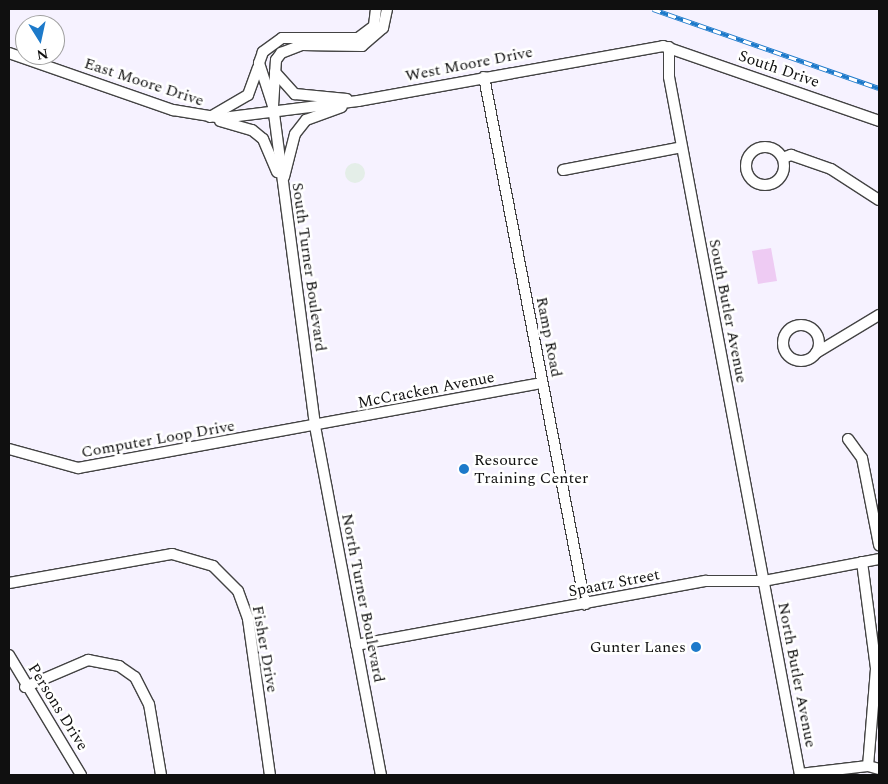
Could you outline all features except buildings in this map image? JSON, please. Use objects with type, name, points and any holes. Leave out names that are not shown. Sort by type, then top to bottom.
[{"type":"street","points":[[207,118],[248,95],[263,52],[282,38],[358,38],[374,26],[376,9]]},
{"type":"street","points":[[273,109],[276,60],[291,47],[348,48],[368,43],[383,28],[387,9]]},
{"type":"street","name":"West Moore Drive","points":[[273,109],[358,101],[644,47],[669,47]]},
{"type":"street","name":"South Drive","points":[[669,47],[879,120]]},
{"type":"street","name":"South Butler Avenue","points":[[669,47],[668,69],[764,581]]},
{"type":"street","name":"East Moore Drive","points":[[9,53],[207,118],[273,109]]},
{"type":"street","points":[[259,63],[273,109]]},
{"type":"street","points":[[274,72],[295,94],[358,101]]},
{"type":"street","name":"Ramp Road","points":[[484,77],[584,604]]},
{"type":"street","points":[[282,183],[295,134],[306,120],[358,101]]},
{"type":"street","name":"South Turner Boulevard","points":[[273,109],[315,426]]},
{"type":"street","points":[[207,118],[252,130],[263,139],[282,183]]},
{"type":"street","points":[[562,170],[682,147]]},
{"type":"street","points":[[783,158],[791,155],[831,169],[879,200]]},
{"type":"street","points":[[816,353],[879,315]]},
{"type":"street","name":"McCracken Avenue","points":[[315,426],[542,382]]},
{"type":"street","name":"Computer Loop Drive","points":[[9,449],[78,468],[315,426]]},
{"type":"street","name":"North Turner Boulevard","points":[[315,426],[381,775]]},
{"type":"street","points":[[848,439],[862,458],[879,545]]},
{"type":"street","name":"Fisher Drive","points":[[9,583],[172,554],[213,566],[238,591],[248,619],[270,775]]},
{"type":"street","name":"Spaatz Street","points":[[356,645],[706,581],[764,581],[879,558]]},
{"type":"street","points":[[862,562],[877,628],[876,693],[868,766]]},
{"type":"street","name":"North Butler Avenue","points":[[764,581],[800,775]]},
{"type":"street","name":"Persons Drive","points":[[9,655],[26,687],[81,775]]},
{"type":"street","points":[[26,687],[88,660],[119,666],[136,678],[149,704],[161,775]]},
{"type":"street","points":[[800,775],[868,766],[879,769]]},
{"type":"shaded area","points":[[355,163],[362,166],[365,173],[362,180],[355,183],[348,180],[345,173],[348,166]]},
{"type":"shaded area","points":[[771,248],[777,281],[758,284],[752,251]]},
{"type":"railway","points":[[653,9],[879,88]]},
{"type":"place","name":"Resource Training Center","points":[[464,469]]},
{"type":"place","name":"Gunter Lanes","points":[[696,647]]}]
